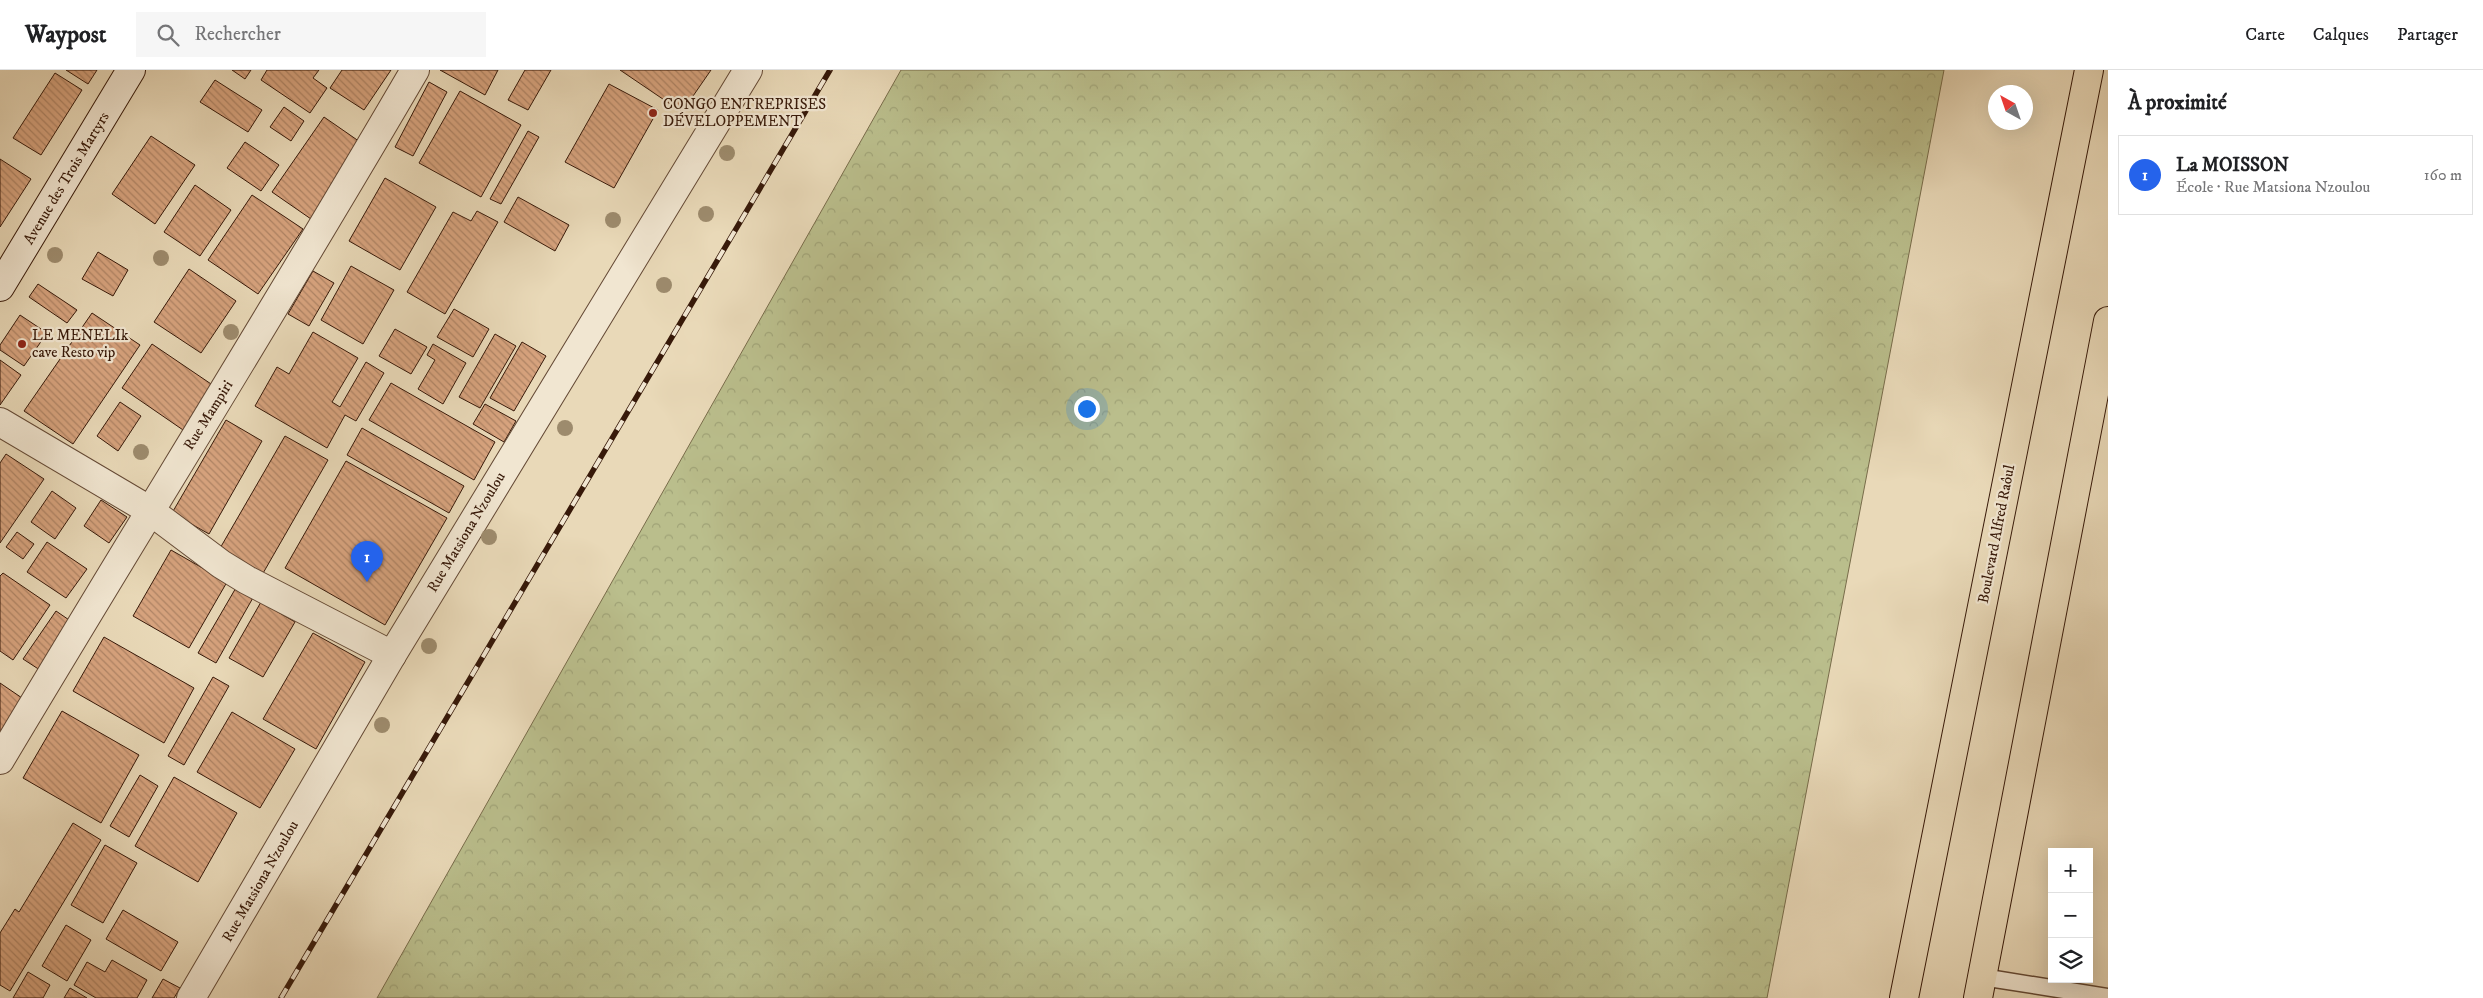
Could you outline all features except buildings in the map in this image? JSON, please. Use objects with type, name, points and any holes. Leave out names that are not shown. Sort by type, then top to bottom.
[{"type":"main road","name":"Boulevard Alfred Raôul","points":[[1904,998],[2089,70]]},
{"type":"main road","points":[[1980,987],[2108,321]]},
{"type":"street","name":"Avenue des Trois Martyrs","points":[[0,286],[132,70]]},
{"type":"street","name":"Rue Mampiri","points":[[0,760],[149,510],[339,202],[415,70]]},
{"type":"street","name":"Rue Matsiona Nzoulou","points":[[191,998],[392,655],[748,70]]},
{"type":"street","points":[[0,422],[149,510],[221,564],[247,580],[392,655]]},
{"type":"lane","points":[[1980,987],[2108,997]]},
{"type":"green space","points":[[901,70],[1944,70],[1767,998],[377,998]]},
{"type":"railway","points":[[281,998],[830,70]]},
{"type":"place","name":"CONGO ENTREPRISES DÉVELOPPEMENT","points":[[653,113]]},
{"type":"place","name":"LE MENELIk cave Resto vip","points":[[22,344]]},
{"type":"place","name":"La MOISSON","points":[[367,582]]}]
